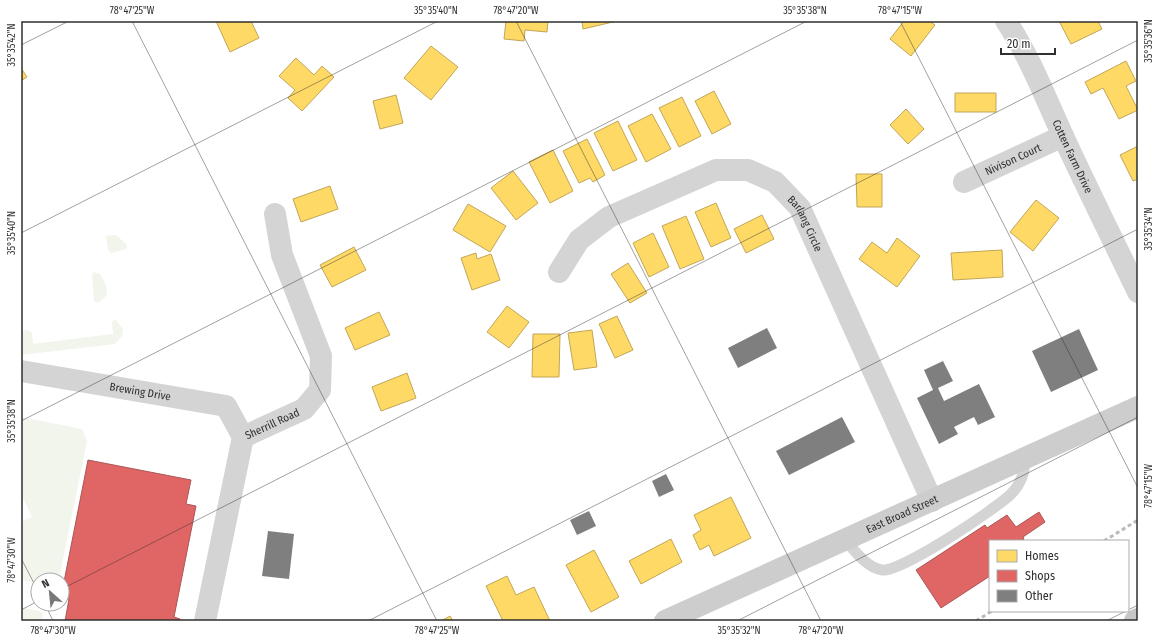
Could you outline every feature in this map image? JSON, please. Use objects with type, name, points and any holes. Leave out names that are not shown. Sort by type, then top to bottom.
[{"type":"main road","name":"East Broad Street","points":[[665,621],[1138,407]]},
{"type":"main road","points":[[1134,621],[1138,619]]},
{"type":"street","name":"Cotten Farm Drive","points":[[1006,21],[1018,38],[1035,72],[1063,136],[1138,292]]},
{"type":"street","name":"Nivison Court","points":[[964,182],[1063,136]]},
{"type":"street","name":"Barlang Circle","points":[[559,272],[579,240],[609,217],[716,170],[748,170],[775,182],[800,208],[932,501]]},
{"type":"street","name":"Sherrill Road","points":[[205,621],[243,436],[304,408],[320,390],[321,356],[282,255],[275,214]]},
{"type":"street","name":"Brewing Drive","points":[[21,372],[226,406],[243,436]]},
{"type":"lane","points":[[845,540],[869,565],[883,571],[898,567],[958,532],[1010,495],[1020,482],[1025,471],[1025,459]]},
{"type":"shaded area","points":[[116,235],[127,245],[127,249],[111,253],[108,250],[106,236]]},
{"type":"shaded area","points":[[94,272],[100,274],[106,285],[107,295],[98,303],[94,301],[92,275]]},
{"type":"shaded area","points":[[115,319],[123,329],[122,336],[115,344],[21,355],[21,331],[28,330],[32,333],[33,344],[113,334],[112,322]]},
{"type":"shaded area","points":[[21,417],[82,429],[87,441],[60,572],[30,572],[30,582],[21,580],[21,522],[32,517],[23,498],[21,499]]},
{"type":"shaded area","points":[[21,607],[30,609],[30,612],[43,612],[42,621],[21,621]]},
{"type":"building: Homes","points":[[216,21],[251,21],[259,38],[230,52]]},
{"type":"building: Homes","points":[[506,21],[548,21],[547,32],[525,30],[524,41],[504,39]]},
{"type":"building: Homes","points":[[582,21],[617,21],[583,29]]},
{"type":"building: Homes","points":[[904,21],[929,21],[935,25],[911,56],[890,39]]},
{"type":"building: Homes","points":[[1059,21],[1098,21],[1102,29],[1071,44]]},
{"type":"building: Homes","points":[[431,46],[458,67],[431,100],[404,78]]},
{"type":"building: Homes","points":[[296,58],[314,75],[322,66],[334,77],[302,111],[288,98],[295,90],[279,76]]},
{"type":"building: Homes","points":[[1126,61],[1136,81],[1126,86],[1138,110],[1119,119],[1103,88],[1091,94],[1085,82]]},
{"type":"building: Homes","points":[[21,68],[27,77],[21,81]]},
{"type":"building: Homes","points":[[714,91],[731,124],[712,134],[695,101]]},
{"type":"building: Homes","points":[[955,93],[996,93],[996,112],[955,112]]},
{"type":"building: Homes","points":[[396,95],[403,123],[380,129],[373,101]]},
{"type":"building: Homes","points":[[682,97],[701,136],[679,147],[659,108]]},
{"type":"building: Homes","points":[[906,109],[924,129],[908,144],[890,125]]},
{"type":"building: Homes","points":[[652,114],[671,149],[646,162],[628,126]]},
{"type":"building: Homes","points":[[618,121],[637,160],[613,171],[594,133]]},
{"type":"building: Homes","points":[[587,139],[605,175],[593,182],[590,178],[579,183],[563,151]]},
{"type":"building: Homes","points":[[1138,146],[1138,179],[1133,181],[1120,155]]},
{"type":"building: Homes","points":[[553,150],[573,191],[550,203],[529,162]]},
{"type":"building: Homes","points":[[513,171],[538,203],[516,220],[491,188]]},
{"type":"building: Homes","points":[[856,174],[882,174],[882,207],[857,207]]},
{"type":"building: Homes","points":[[330,186],[338,209],[301,222],[293,199]]},
{"type":"building: Homes","points":[[1036,200],[1059,218],[1033,251],[1010,232]]},
{"type":"building: Homes","points":[[716,203],[731,238],[711,247],[695,212]]},
{"type":"building: Homes","points":[[468,204],[506,226],[490,252],[453,230]]},
{"type":"building: Homes","points":[[762,215],[774,239],[746,253],[734,229]]},
{"type":"building: Homes","points":[[686,216],[704,259],[680,269],[662,226]]},
{"type":"building: Homes","points":[[653,233],[669,267],[649,277],[633,243]]},
{"type":"building: Homes","points":[[897,238],[920,256],[897,287],[859,259],[872,242],[887,253]]},
{"type":"building: Homes","points":[[354,247],[366,270],[332,287],[320,265]]},
{"type":"building: Homes","points":[[1002,250],[1003,277],[953,280],[951,253]]},
{"type":"building: Homes","points":[[476,253],[477,259],[491,254],[500,280],[472,290],[461,258]]},
{"type":"building: Homes","points":[[628,263],[647,293],[630,303],[611,274]]},
{"type":"building: Homes","points":[[507,306],[529,322],[509,348],[487,332]]},
{"type":"building: Homes","points":[[379,312],[390,335],[355,350],[345,328]]},
{"type":"building: Homes","points":[[617,316],[633,350],[615,358],[599,324]]},
{"type":"building: Homes","points":[[592,330],[597,367],[574,370],[568,333]]},
{"type":"building: Homes","points":[[533,334],[560,334],[559,377],[532,377]]},
{"type":"building: Homes","points":[[407,373],[416,398],[381,411],[372,387]]},
{"type":"building: Homes","points":[[731,497],[751,538],[714,556],[709,545],[700,550],[693,535],[701,530],[694,515]]},
{"type":"building: Homes","points":[[671,539],[682,562],[641,584],[629,561]]},
{"type":"building: Homes","points":[[594,550],[619,597],[591,612],[566,565]]},
{"type":"building: Homes","points":[[507,576],[516,595],[534,587],[550,621],[503,621],[486,586]]},
{"type":"building: Homes","points":[[450,616],[453,621],[441,621]]},
{"type":"building: Shops","points":[[88,460],[191,480],[186,504],[196,506],[174,617],[180,619],[180,621],[65,621],[67,612],[70,612],[70,572],[66,572]]},
{"type":"building: Shops","points":[[1039,512],[1045,522],[1023,537],[1024,539],[1022,540],[989,540],[989,577],[941,608],[916,570],[985,525],[987,528],[1007,515],[1016,527]]},
{"type":"building: Other","points":[[767,328],[777,348],[738,368],[728,348]]},
{"type":"building: Other","points":[[1079,329],[1098,370],[1051,392],[1032,351]]},
{"type":"building: Other","points":[[943,361],[953,381],[938,388],[944,401],[979,384],[995,417],[978,425],[974,417],[954,427],[958,434],[939,444],[917,398],[933,390],[924,370]]},
{"type":"building: Other","points":[[842,417],[855,442],[789,475],[776,451]]},
{"type":"building: Other","points":[[666,474],[674,490],[659,497],[652,481]]},
{"type":"building: Other","points":[[589,511],[596,526],[577,535],[570,520]]},
{"type":"building: Other","points":[[268,531],[294,534],[289,579],[262,576]]},
{"type":"railway","points":[[1106,540],[1138,520]]},
{"type":"railway","points":[[976,621],[990,612]]}]
